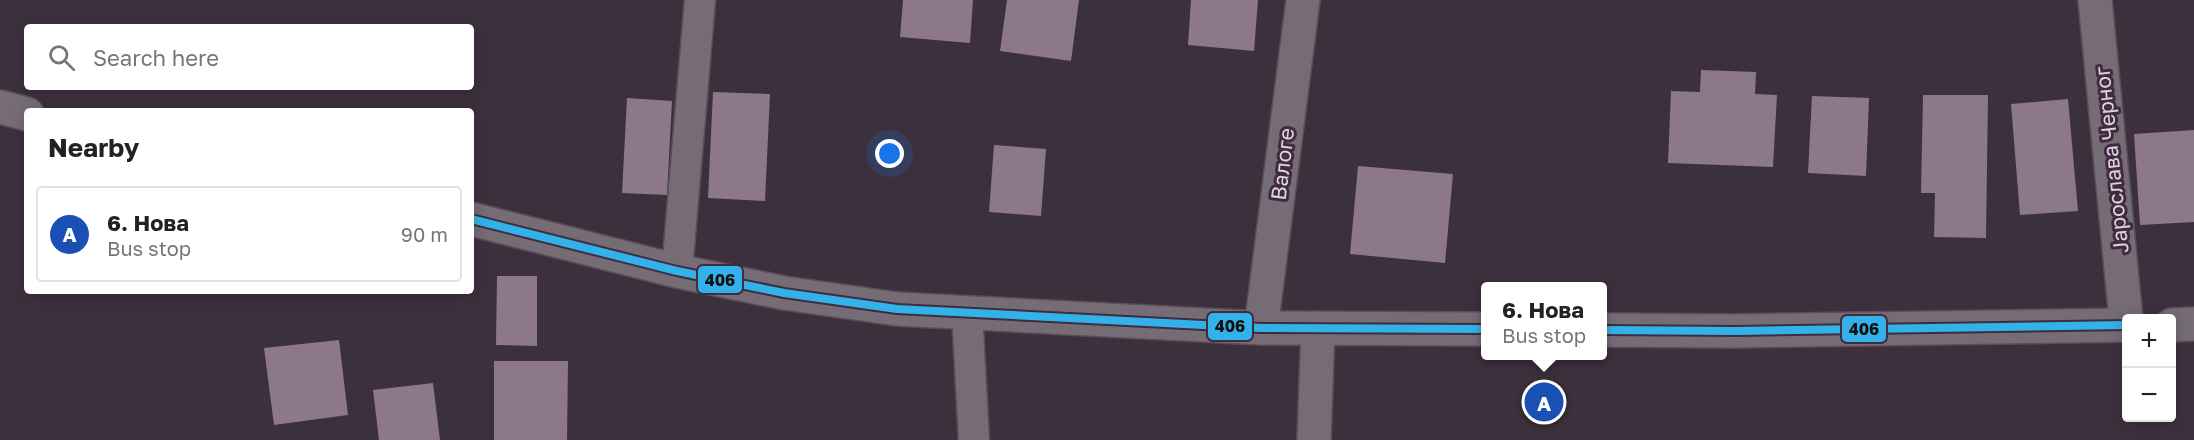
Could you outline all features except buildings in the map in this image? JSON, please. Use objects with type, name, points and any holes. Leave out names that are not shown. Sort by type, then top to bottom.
[{"type":"street","name":"Валоге","points":[[1261,328],[1303,0]]},
{"type":"street","name":"Јарослава Черног","points":[[2096,0],[2126,314]]},
{"type":"street","points":[[0,107],[24,113]]},
{"type":"street","points":[[474,220],[677,271],[784,293],[897,309],[1261,328],[1481,329]]},
{"type":"street","name":"Јарослава Черног","points":[[1607,330],[1736,331],[2122,323]]},
{"type":"street","points":[[2176,325],[2194,324]]},
{"type":"street","points":[[1314,440],[1318,328]]},
{"type":"lane","points":[[677,271],[700,0]]},
{"type":"lane","points":[[966,312],[974,440]]},
{"type":"transit line","name":"406","points":[[474,220],[677,271],[784,293],[897,309],[1261,328],[1481,329]]},
{"type":"transit line","name":"406","points":[[1607,330],[1736,331],[2122,325]]},
{"type":"place","name":"6. Нова","points":[[1544,402]]}]
